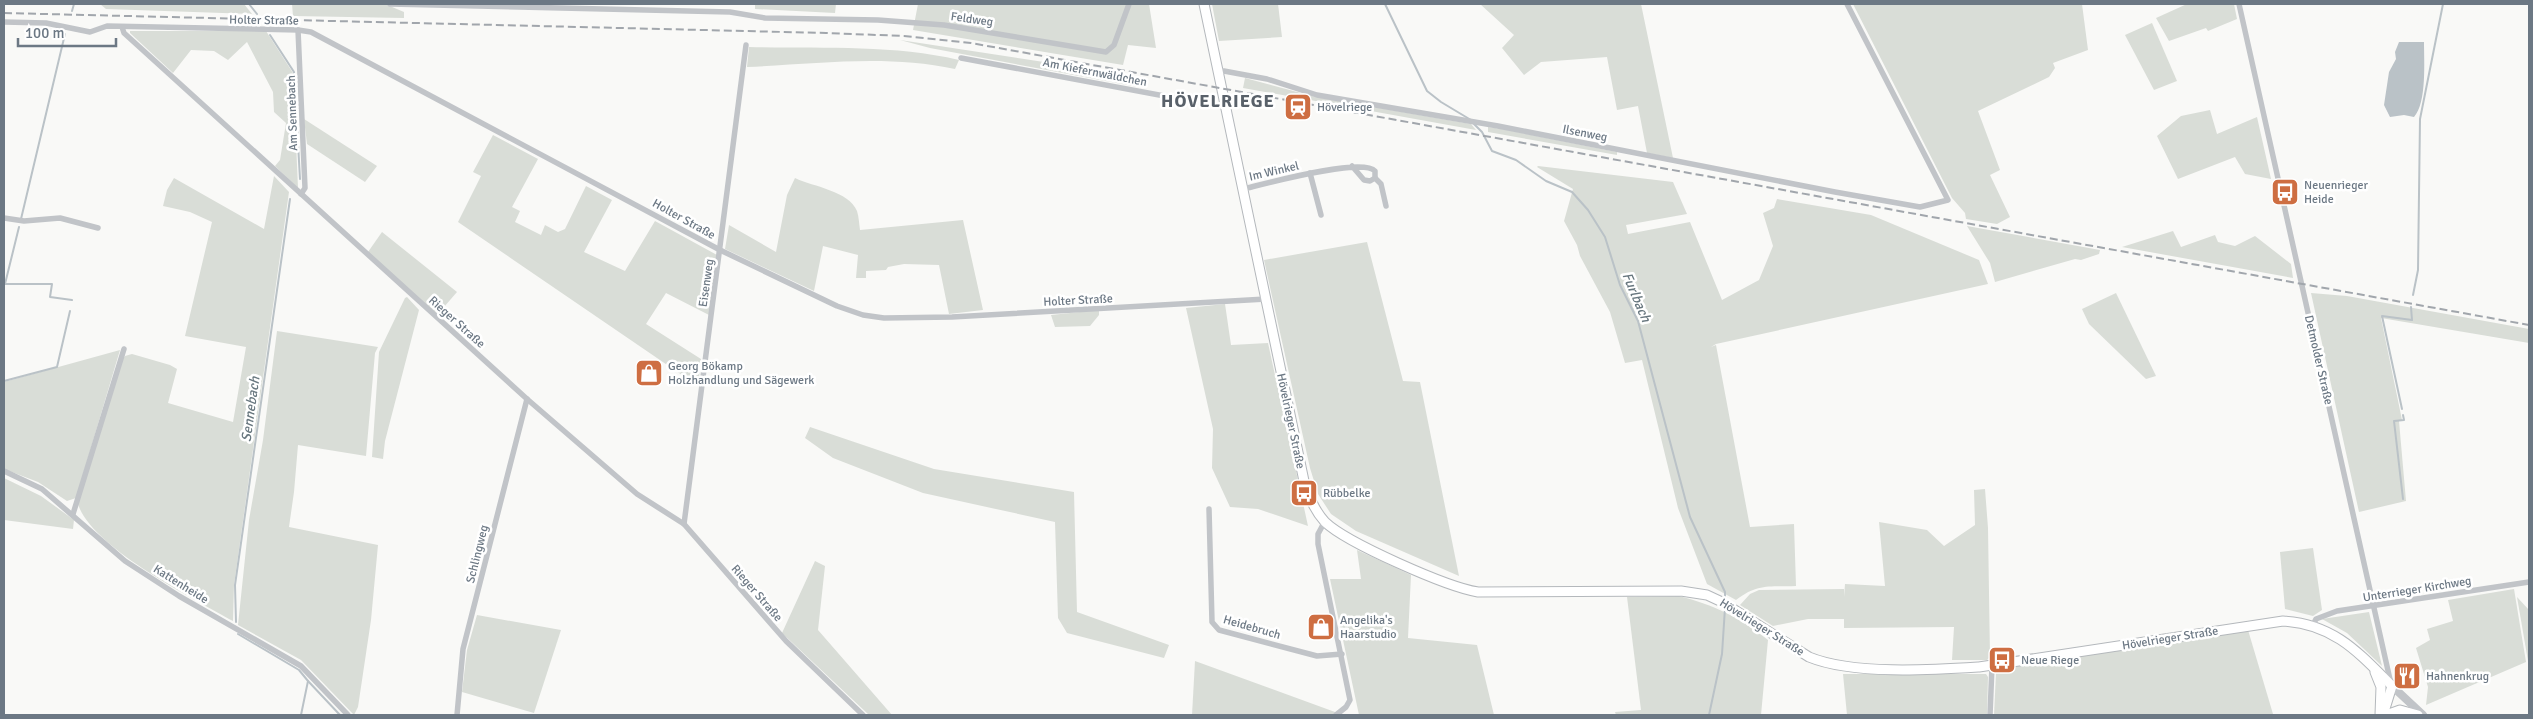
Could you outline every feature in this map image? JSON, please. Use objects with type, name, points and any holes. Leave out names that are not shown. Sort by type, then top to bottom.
[{"type":"main road","name":"Hövelrieger Straße","points":[[1204,4],[1304,481],[1312,504],[1325,522],[1353,540],[1465,590],[1501,593],[1695,592],[1719,600],[1809,657],[1824,663],[1890,668],[1949,669],[1992,666],[2283,621],[2313,625],[2338,637],[2392,686]]},
{"type":"main road","points":[[2372,667],[2381,687]]},
{"type":"main road","points":[[2381,715],[2383,677]]},
{"type":"main road","points":[[2381,715],[2392,686]]},
{"type":"main road","points":[[2386,715],[2400,710],[2418,715]]},
{"type":"street","name":"Feldweg","points":[[390,4],[730,12],[765,18],[878,20],[982,31],[1106,52],[1114,45],[1129,4]]},
{"type":"street","name":"Ilsenweg","points":[[1218,72],[1224,71],[1267,79],[1317,95],[1915,206],[1933,205],[1948,200],[1847,4]]},
{"type":"street","name":"Detmolder Straße","points":[[2239,4],[2392,686]]},
{"type":"street","points":[[4,22],[46,23],[90,32],[107,26],[122,27]]},
{"type":"street","name":"Holter Straße","points":[[122,27],[298,30],[322,36],[720,250],[837,306],[863,315],[884,318],[952,317],[1266,301]]},
{"type":"street","name":"Rieger Straße","points":[[122,27],[124,33],[527,399],[637,494],[684,524],[786,641],[863,715]]},
{"type":"street","name":"Am Sennebach","points":[[298,30],[305,188],[301,194]]},
{"type":"street","name":"Eisenweg","points":[[684,524],[746,45]]},
{"type":"street","name":"Am Kiefernwäldchen","points":[[961,58],[1218,106],[1225,105]]},
{"type":"street","points":[[1352,166],[1364,180],[1375,178],[1381,184],[1386,206]]},
{"type":"street","name":"Im Winkel","points":[[1243,189],[1352,166],[1372,168],[1375,171],[1375,178]]},
{"type":"street","name":"Im Winkel","points":[[1310,174],[1321,215]]},
{"type":"street","points":[[4,218],[24,221],[60,218],[98,228]]},
{"type":"street","points":[[73,514],[124,349]]},
{"type":"street","name":"Schlingweg","points":[[456,715],[463,649],[527,399]]},
{"type":"street","name":"Kattenheide","points":[[4,471],[42,489],[125,560],[179,596],[301,666],[348,715]]},
{"type":"street","name":"Heidebruch","points":[[1209,509],[1212,622],[1214,626],[1219,630],[1317,656],[1342,654]]},
{"type":"street","points":[[1325,522],[1318,534],[1318,544],[1350,700],[1346,707],[1336,715]]},
{"type":"street","name":"Unterrieger Kirchweg","points":[[2313,625],[2316,619],[2327,614],[2374,605],[2529,582]]},
{"type":"street","points":[[2383,677],[2387,664]]},
{"type":"street","points":[[1990,715],[1992,666]]},
{"type":"street","points":[[2392,686],[2423,715]]},
{"type":"shaded area","points":[[100,4],[244,4],[252,14],[106,9]]},
{"type":"shaded area","points":[[292,4],[385,4],[404,12],[404,18],[293,16]]},
{"type":"shaded area","points":[[755,4],[836,4],[835,13],[755,9]]},
{"type":"shaded area","points":[[918,4],[1149,4],[1156,48],[1128,45],[1123,65],[913,30]]},
{"type":"shaded area","points":[[1212,4],[1278,4],[1282,37],[1219,41]]},
{"type":"shaded area","points":[[1480,4],[1641,4],[1673,158],[1647,153],[1638,106],[1617,110],[1607,57],[1541,62],[1524,75],[1502,48],[1514,35]]},
{"type":"shaded area","points":[[1853,4],[2082,4],[2088,50],[2053,63],[2055,68],[2049,77],[1978,111],[2000,170],[1990,175],[2010,217],[1997,224],[1966,219],[1965,213],[1952,198]]},
{"type":"shaded area","points":[[2187,4],[2234,4],[2237,19],[2208,31],[2206,28],[2169,41],[2156,18]]},
{"type":"shaded area","points":[[2152,23],[2177,81],[2154,90],[2125,35]]},
{"type":"shaded area","points":[[130,31],[266,31],[293,73],[298,188],[275,166],[280,160],[286,123],[274,112],[273,92],[247,42],[228,60],[214,51],[191,50],[173,73]]},
{"type":"shaded area","points":[[900,40],[1070,66],[1140,80],[1138,87],[930,48]]},
{"type":"shaded area","points":[[2399,42],[2424,42],[2423,92],[2418,111],[2414,117],[2404,115],[2390,117],[2384,105],[2389,72],[2396,59],[2395,52]]},
{"type":"shaded area","points":[[749,47],[881,49],[959,60],[955,69],[929,64],[877,61],[747,67]]},
{"type":"shaded area","points":[[1245,78],[1316,97],[1471,124],[1476,130],[1243,88]]},
{"type":"shaded area","points":[[2210,110],[2217,134],[2257,117],[2271,179],[2245,174],[2235,157],[2178,179],[2157,136],[2181,116]]},
{"type":"shaded area","points":[[304,119],[377,166],[365,182],[307,144]]},
{"type":"shaded area","points":[[1488,127],[1617,152],[1617,155],[1488,132]]},
{"type":"shaded area","points":[[493,135],[538,159],[512,207],[520,211],[515,222],[541,235],[545,225],[558,232],[565,229],[586,186],[612,200],[584,252],[625,271],[655,221],[717,255],[709,315],[666,293],[646,324],[701,359],[698,386],[458,222],[481,176],[473,172]]},
{"type":"shaded area","points":[[1538,166],[1673,182],[1687,214],[1626,225],[1628,234],[1690,222],[1722,300],[1759,280],[1773,246],[1763,213],[1774,208],[1777,199],[1871,215],[1979,260],[1988,284],[1716,344],[1711,347],[1716,345],[1750,527],[1794,524],[1796,586],[1758,588],[1736,600],[1707,584],[1678,508],[1642,360],[1625,363],[1610,312],[1580,256],[1577,245],[1564,221],[1573,189]]},
{"type":"shaded area","points":[[274,176],[289,192],[234,585],[233,621],[170,586],[122,554],[102,537],[87,520],[78,504],[121,361],[125,356],[132,354],[170,365],[177,369],[168,403],[233,422],[246,347],[185,336],[212,222],[190,212],[163,206],[167,190],[174,178],[264,229]]},
{"type":"shaded area","points":[[795,178],[830,190],[847,199],[857,211],[860,230],[963,220],[983,310],[949,314],[939,265],[904,264],[888,267],[886,270],[866,271],[866,278],[856,278],[858,255],[823,246],[814,291],[725,249],[729,225],[776,252],[787,195]]},
{"type":"shaded area","points":[[1967,226],[2100,250],[2099,254],[2081,260],[2075,259],[1995,282],[1990,263]]},
{"type":"shaded area","points":[[2173,231],[2181,247],[2215,235],[2218,242],[2235,246],[2255,236],[2291,264],[2293,278],[2122,247]]},
{"type":"shaded area","points":[[382,232],[457,292],[437,315],[368,252]]},
{"type":"shaded area","points":[[1367,242],[1403,381],[1420,382],[1459,576],[1356,531],[1331,514],[1318,494],[1310,468],[1264,260]]},
{"type":"shaded area","points":[[2116,293],[2156,376],[2146,379],[2089,324],[2082,309]]},
{"type":"shaded area","points":[[2311,293],[2347,296],[2529,329],[2529,343],[2381,318],[2402,420],[2399,421],[2406,501],[2359,512]]},
{"type":"shaded area","points":[[407,297],[419,310],[385,441],[383,459],[372,457],[379,352]]},
{"type":"shaded area","points":[[1225,304],[1231,345],[1268,343],[1308,526],[1258,509],[1230,507],[1212,468],[1213,429],[1186,308]]},
{"type":"shaded area","points":[[1099,310],[1099,315],[1090,326],[1055,327],[1051,315]]},
{"type":"shaded area","points":[[277,331],[378,347],[375,353],[366,456],[298,445],[289,527],[378,545],[371,620],[358,707],[354,715],[301,660],[238,625],[249,520],[263,440]]},
{"type":"shaded area","points":[[120,350],[76,498],[67,501],[38,482],[4,469],[4,382]]},
{"type":"shaded area","points":[[810,427],[934,469],[1074,492],[1077,612],[1169,645],[1164,658],[1067,633],[1058,618],[1055,522],[923,493],[833,458],[805,438]]},
{"type":"shaded area","points":[[4,478],[41,496],[74,520],[73,529],[4,520]]},
{"type":"shaded area","points":[[1985,489],[1988,528],[1990,657],[1987,660],[1952,660],[1954,627],[1844,628],[1844,619],[1808,619],[1773,626],[1740,605],[1750,594],[1759,590],[1844,589],[1844,597],[1845,584],[1885,586],[1879,522],[1927,530],[1944,546],[1975,525],[1974,490]]},
{"type":"shaded area","points":[[2313,548],[2322,610],[2313,616],[2285,609],[2280,552]]},
{"type":"shaded area","points":[[1357,550],[1411,575],[1408,638],[1477,645],[1494,715],[1359,715],[1330,579],[1361,579]]},
{"type":"shaded area","points":[[815,561],[825,566],[818,630],[892,715],[869,715],[782,633]]},
{"type":"shaded area","points":[[2514,589],[2526,662],[2426,705],[2428,687],[2416,648],[2430,640],[2427,629],[2453,621],[2448,600]]},
{"type":"shaded area","points":[[1679,596],[1704,603],[1726,613],[1768,640],[1761,715],[1616,715],[1615,712],[1641,710],[1627,597]]},
{"type":"shaded area","points":[[2517,597],[2529,610],[2529,664],[2528,661]]},
{"type":"shaded area","points":[[2369,612],[2382,666],[2347,633],[2322,619]]},
{"type":"shaded area","points":[[477,615],[561,630],[534,713],[462,692],[467,650]]},
{"type":"shaded area","points":[[2248,630],[2273,714],[2271,715],[1994,715],[1996,673],[1999,669]]},
{"type":"shaded area","points":[[1195,661],[1335,712],[1337,715],[1192,715]]},
{"type":"shaded area","points":[[1843,674],[1986,674],[1988,677],[1987,715],[1847,715]]},
{"type":"waterway","points":[[72,11],[74,4]]},
{"type":"waterway","name":"Sennebach","points":[[249,4],[257,14]]},
{"type":"waterway","name":"Furlbach","points":[[1385,4],[1427,91],[1471,120]]},
{"type":"waterway","points":[[2413,295],[2418,270],[2420,119],[2443,4]]},
{"type":"waterway","points":[[21,219],[65,34]]},
{"type":"waterway","name":"Sennebach","points":[[270,35],[294,72],[300,179]]},
{"type":"waterway","name":"Furlbach","points":[[1474,124],[1482,132],[1492,151],[1516,160],[1546,181],[1572,192],[1588,210],[1605,237],[1620,285],[1638,321],[1690,517],[1725,592],[1725,601]]},
{"type":"waterway","name":"Sennebach","points":[[236,622],[235,585],[290,199]]},
{"type":"waterway","points":[[19,227],[5,284],[52,284],[50,297],[72,300]]},
{"type":"waterway","points":[[2402,409],[2382,316],[2412,320],[2411,307]]},
{"type":"waterway","points":[[4,381],[57,367],[70,311]]},
{"type":"waterway","points":[[2403,415],[2404,420],[2394,421],[2403,499]]},
{"type":"waterway","name":"Furlbach","points":[[1709,715],[1722,654],[1725,608]]},
{"type":"waterway","name":"Sennebach","points":[[238,634],[299,670],[308,681],[301,715]]},
{"type":"waterway","points":[[308,681],[340,715]]},
{"type":"railway","points":[[4,13],[826,33],[904,36],[971,43],[2529,325]]},
{"type":"place","name":"Hövelriege","points":[[1298,107]]},
{"type":"place","name":"Neuenrieger Heide","points":[[2285,192]]},
{"type":"place","name":"Georg Bökamp Holzhandlung und Sägewerk","points":[[649,373]]},
{"type":"place","name":"Rübbelke","points":[[1304,493]]},
{"type":"place","name":"Angelika's Haarstudio","points":[[1321,627]]},
{"type":"place","name":"Neue Riege","points":[[2002,660]]},
{"type":"place","name":"Hahnenkrug","points":[[2407,676]]},
{"type":"district","name":"HÖVELRIEGE","points":[[1218,101]]}]
